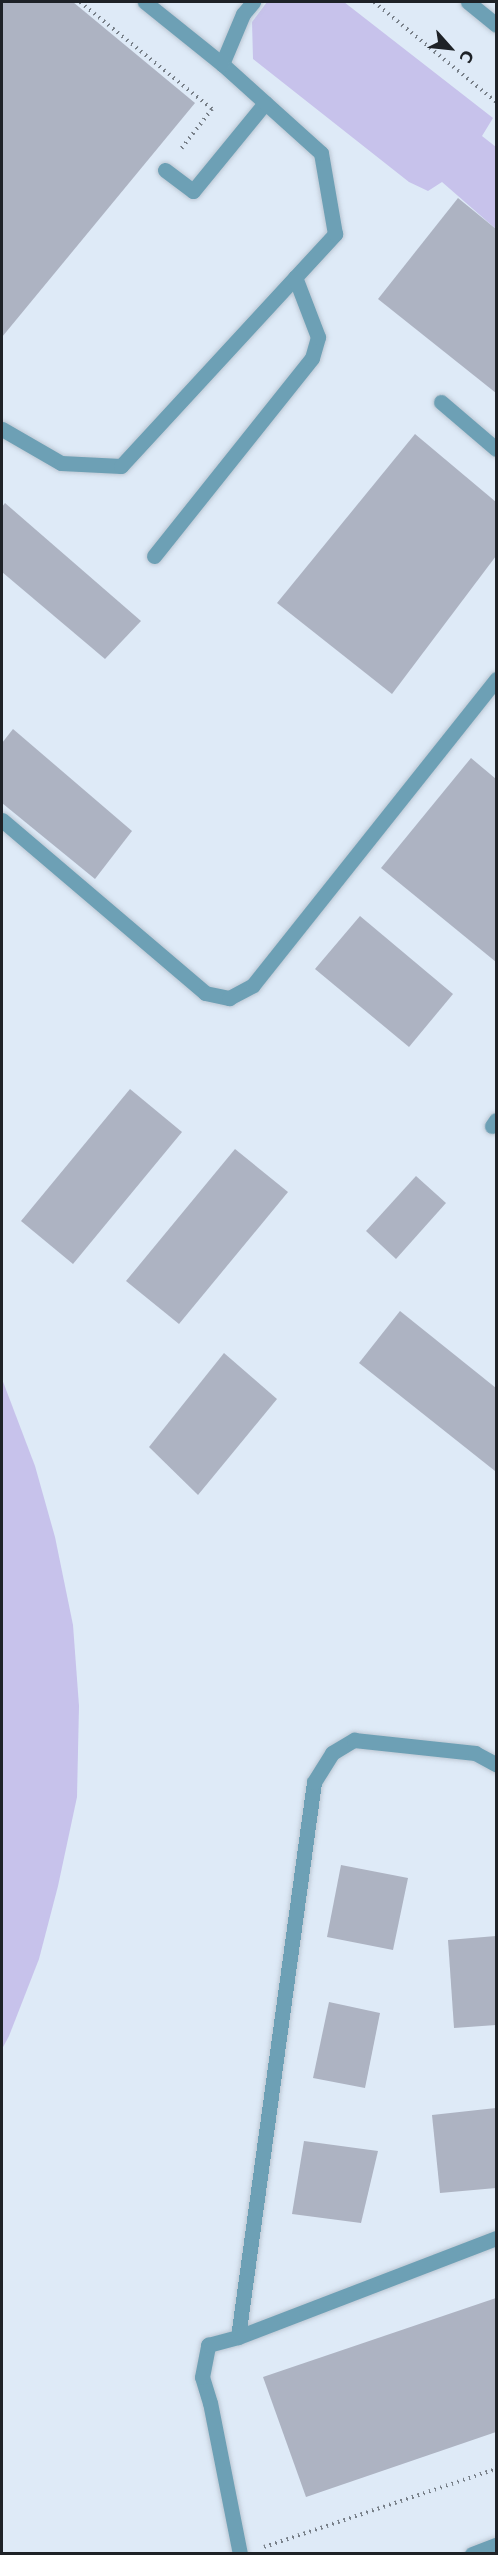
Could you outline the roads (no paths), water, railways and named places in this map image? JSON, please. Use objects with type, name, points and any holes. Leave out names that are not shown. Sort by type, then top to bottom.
[{"type":"street","points":[[2,429],[62,464],[121,466],[335,234],[321,153],[222,64],[145,2]]},
{"type":"street","points":[[222,64],[243,14],[253,2]]},
{"type":"street","points":[[468,2],[496,25]]},
{"type":"street","points":[[165,170],[193,191],[265,103]]},
{"type":"street","points":[[154,556],[312,358],[318,337],[295,277]]},
{"type":"street","points":[[441,402],[496,449]]},
{"type":"street","points":[[2,820],[205,993],[229,998],[253,985],[496,679]]},
{"type":"street","points":[[238,2337],[314,1782],[332,1754],[354,1740],[475,1753],[496,1764]]},
{"type":"street","points":[[240,2553],[210,2403],[202,2377],[208,2345],[238,2337],[496,2238]]},
{"type":"street","points":[[472,2553],[496,2545]]}]
